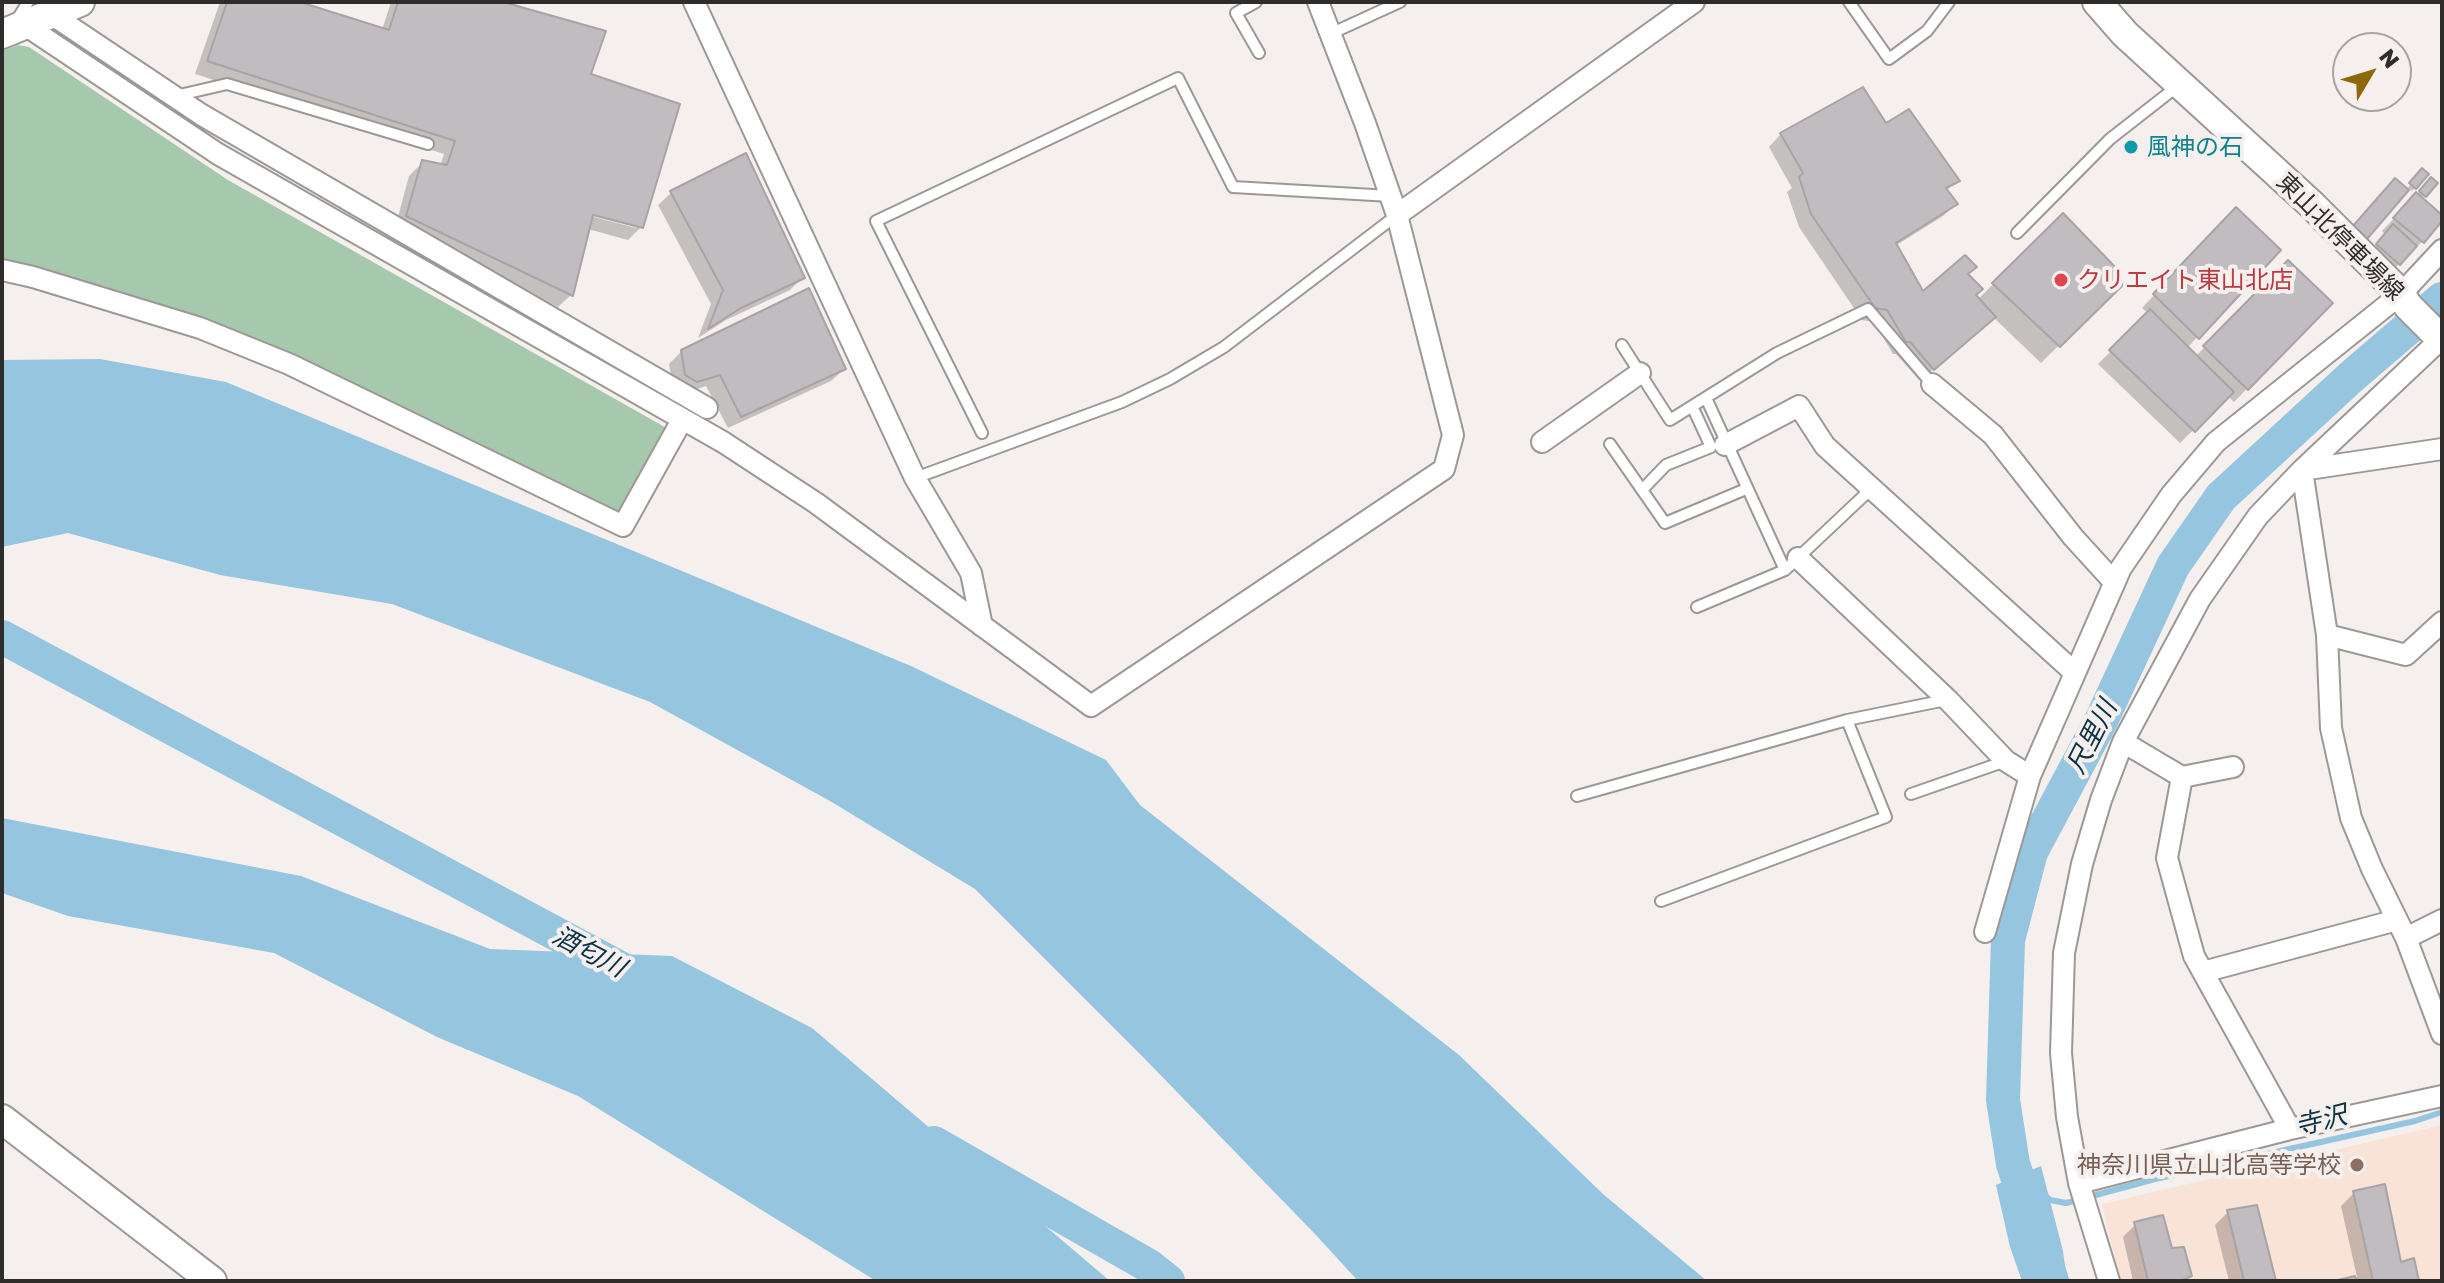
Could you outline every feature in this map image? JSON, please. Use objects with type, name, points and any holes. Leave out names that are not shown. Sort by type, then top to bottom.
[{"type":"main road","points":[[23,21],[80,2]]},
{"type":"main road","name":"東山北停車場線","points":[[2097,2],[2125,34],[2311,204],[2442,339]]},
{"type":"main road","points":[[2,1119],[199,1275]]},
{"type":"street","points":[[694,2],[915,478],[971,573],[982,626]]},
{"type":"street","points":[[23,21],[218,154],[723,442],[816,503],[1091,706],[1444,469],[1453,435],[1394,205],[1318,2]]},
{"type":"street","points":[[1394,205],[1694,2]]},
{"type":"street","points":[[23,21],[173,96],[707,408]]},
{"type":"street","points":[[1985,932],[2030,776],[2074,672],[2114,582],[2171,495],[2216,442],[2404,300],[2442,250]]},
{"type":"street","points":[[2,270],[200,328],[289,364],[623,526],[682,420]]},
{"type":"street","points":[[2109,1281],[2079,1184],[2067,1117],[2061,1053],[2064,953],[2082,864],[2101,800],[2123,742],[2153,681],[2200,599],[2258,516],[2302,470],[2442,339]]},
{"type":"street","points":[[1542,442],[1640,373]]},
{"type":"street","points":[[1932,384],[1993,435],[2073,537],[2114,582]]},
{"type":"street","points":[[1725,445],[1799,406],[1825,446],[2074,672]]},
{"type":"street","points":[[2302,470],[2442,449]]},
{"type":"street","points":[[2302,470],[2327,635],[2331,728],[2351,818],[2401,929],[2442,1034]]},
{"type":"street","points":[[1791,564],[1948,700],[2006,761],[2030,776]]},
{"type":"street","points":[[2327,635],[2406,655],[2442,622]]},
{"type":"street","points":[[2123,742],[2182,777],[2233,767]]},
{"type":"street","points":[[2182,777],[2167,858],[2194,956],[2290,1129]]},
{"type":"street","points":[[2203,972],[2442,920]]},
{"type":"street","points":[[2079,1184],[2290,1129],[2442,1096]]},
{"type":"lane","points":[[1256,2],[1236,13],[1259,53]]},
{"type":"lane","points":[[1330,34],[1400,2]]},
{"type":"lane","points":[[1849,2],[1889,59],[1927,31],[1949,2]]},
{"type":"lane","points":[[982,433],[876,221],[1178,78],[1233,187],[1394,205]]},
{"type":"lane","points":[[173,96],[227,84],[428,144]]},
{"type":"lane","points":[[2017,233],[2110,139],[2180,84]]},
{"type":"lane","points":[[915,478],[1122,402],[1170,379],[1224,347],[1394,205]]},
{"type":"lane","points":[[1622,345],[1670,420],[1777,353],[1868,309],[1932,384]]},
{"type":"lane","points":[[1706,398],[1746,489],[1791,564]]},
{"type":"lane","points":[[1642,490],[1666,465],[1711,447],[1692,406]]},
{"type":"lane","points":[[1610,444],[1665,523],[1746,489]]},
{"type":"lane","points":[[1697,607],[1791,564],[1871,489]]},
{"type":"lane","points":[[1577,796],[1847,720],[1948,700]]},
{"type":"lane","points":[[1661,901],[1886,817],[1847,720]]},
{"type":"lane","points":[[1911,794],[2006,761]]},
{"type":"shaded area","name":"神奈川県立山北高等学校","points":[[2442,1125],[2442,1281],[2120,1281],[2102,1204]]},
{"type":"green space","points":[[18,45],[29,47],[228,180],[670,430],[627,509],[615,514],[417,413],[2,262],[2,51]]},
{"type":"water","points":[[100,359],[226,382],[911,666],[1106,760],[1140,805],[1459,1055],[1603,1194],[1707,1281],[1358,1281],[1141,1055],[975,889],[830,801],[650,702],[392,604],[220,575],[68,533],[2,547],[2,360]]},
{"type":"water","points":[[2,818],[301,876],[490,949],[672,956],[812,1028],[1110,1281],[876,1281],[578,1096],[437,1037],[274,953],[68,916],[2,893]]},
{"type":"water","points":[[2041,1166],[2063,1251],[2067,1281],[2022,1281],[2010,1247],[1996,1185]]},
{"type":"building","points":[[227,2],[300,2],[389,30],[398,2],[503,2],[606,31],[591,74],[680,104],[643,228],[593,215],[573,296],[406,216],[422,160],[447,165],[455,141],[207,61]]},
{"type":"building","points":[[1863,87],[1886,123],[1909,109],[1960,181],[1946,188],[1958,204],[1896,243],[1923,291],[1965,255],[1977,267],[1968,274],[1983,289],[1976,295],[1996,317],[1934,370],[1910,342],[1906,342],[1887,310],[1875,308],[1811,214],[1799,177],[1803,173],[1780,133]]},
{"type":"building","points":[[746,153],[805,278],[741,308],[708,329],[723,290],[670,191]]},
{"type":"building","points":[[2422,168],[2429,174],[2416,189],[2409,183]]},
{"type":"building","points":[[2431,177],[2438,183],[2426,197],[2419,191]]},
{"type":"building","points":[[2395,178],[2409,190],[2367,239],[2353,226]]},
{"type":"building","points":[[2416,192],[2442,215],[2442,221],[2424,243],[2393,218]]},
{"type":"building","points":[[2236,207],[2281,250],[2199,339],[2153,294]]},
{"type":"building","points":[[2063,213],[2121,273],[2115,278],[2123,285],[2060,347],[1992,283]]},
{"type":"building","points":[[2393,224],[2417,246],[2400,265],[2376,244]]},
{"type":"building","points":[[2288,260],[2333,303],[2248,390],[2203,346]]},
{"type":"building","points":[[809,288],[846,369],[741,417],[720,375],[697,382],[685,375],[681,350]]},
{"type":"building","points":[[2150,309],[2234,392],[2195,432],[2109,350]]},
{"type":"building","points":[[2385,1184],[2401,1262],[2414,1258],[2419,1281],[2373,1281],[2353,1191]]},
{"type":"building","points":[[2257,1205],[2276,1281],[2244,1281],[2227,1210]]},
{"type":"building","points":[[2163,1215],[2172,1248],[2184,1247],[2192,1276],[2180,1281],[2148,1281],[2134,1222]]},
{"type":"building","points":[[2355,1276],[2356,1281],[2333,1281]]},
{"type":"waterway","name":"尺里川","points":[[2052,1281],[2013,1164],[2003,1100],[2008,940],[2031,852],[2101,721],[2173,566],[2221,497],[2351,377],[2442,299]]},
{"type":"waterway","name":"酒匂川","points":[[2,637],[633,975]]},
{"type":"waterway","name":"寺沢","points":[[2046,1196],[2050,1200],[2066,1203],[2442,1112]]},
{"type":"waterway","name":"酒匂川","points":[[934,1143],[1149,1266],[1168,1281]]},
{"type":"place","name":"風神の石","points":[[2131,147]]},
{"type":"place","name":"クリエイト東山北店","points":[[2061,280]]},
{"type":"place","name":"神奈川県立山北高等学校","points":[[2357,1165]]}]
